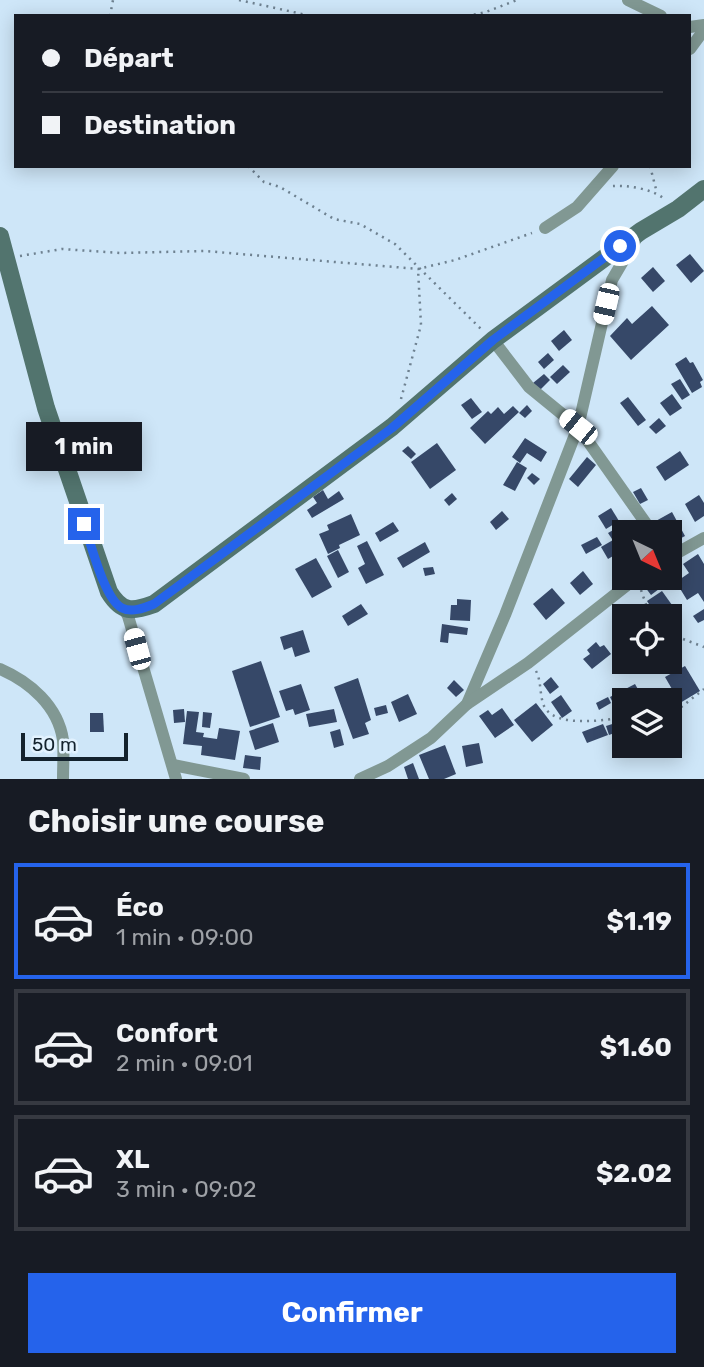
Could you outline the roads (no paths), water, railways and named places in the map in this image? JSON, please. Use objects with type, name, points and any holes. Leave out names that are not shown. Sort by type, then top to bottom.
[{"type":"main road","points":[[0,236],[46,408],[109,592],[115,603],[124,609],[139,610],[154,604],[392,428],[493,340],[641,231],[678,209],[704,189]]},
{"type":"street","points":[[628,0],[657,14]]},
{"type":"street","points":[[691,48],[704,28]]},
{"type":"street","points":[[545,228],[577,207],[610,168]]},
{"type":"street","points":[[467,704],[505,615],[578,427],[612,280],[641,231]]},
{"type":"street","points":[[493,340],[528,387],[578,427],[644,520]]},
{"type":"street","points":[[682,550],[704,538]]},
{"type":"street","points":[[360,779],[388,766],[431,738],[467,704],[628,590]]},
{"type":"street","points":[[124,609],[176,779]]},
{"type":"street","points":[[0,669],[26,684],[49,705],[62,740],[63,779]]},
{"type":"street","points":[[173,765],[208,776],[244,779]]}]
